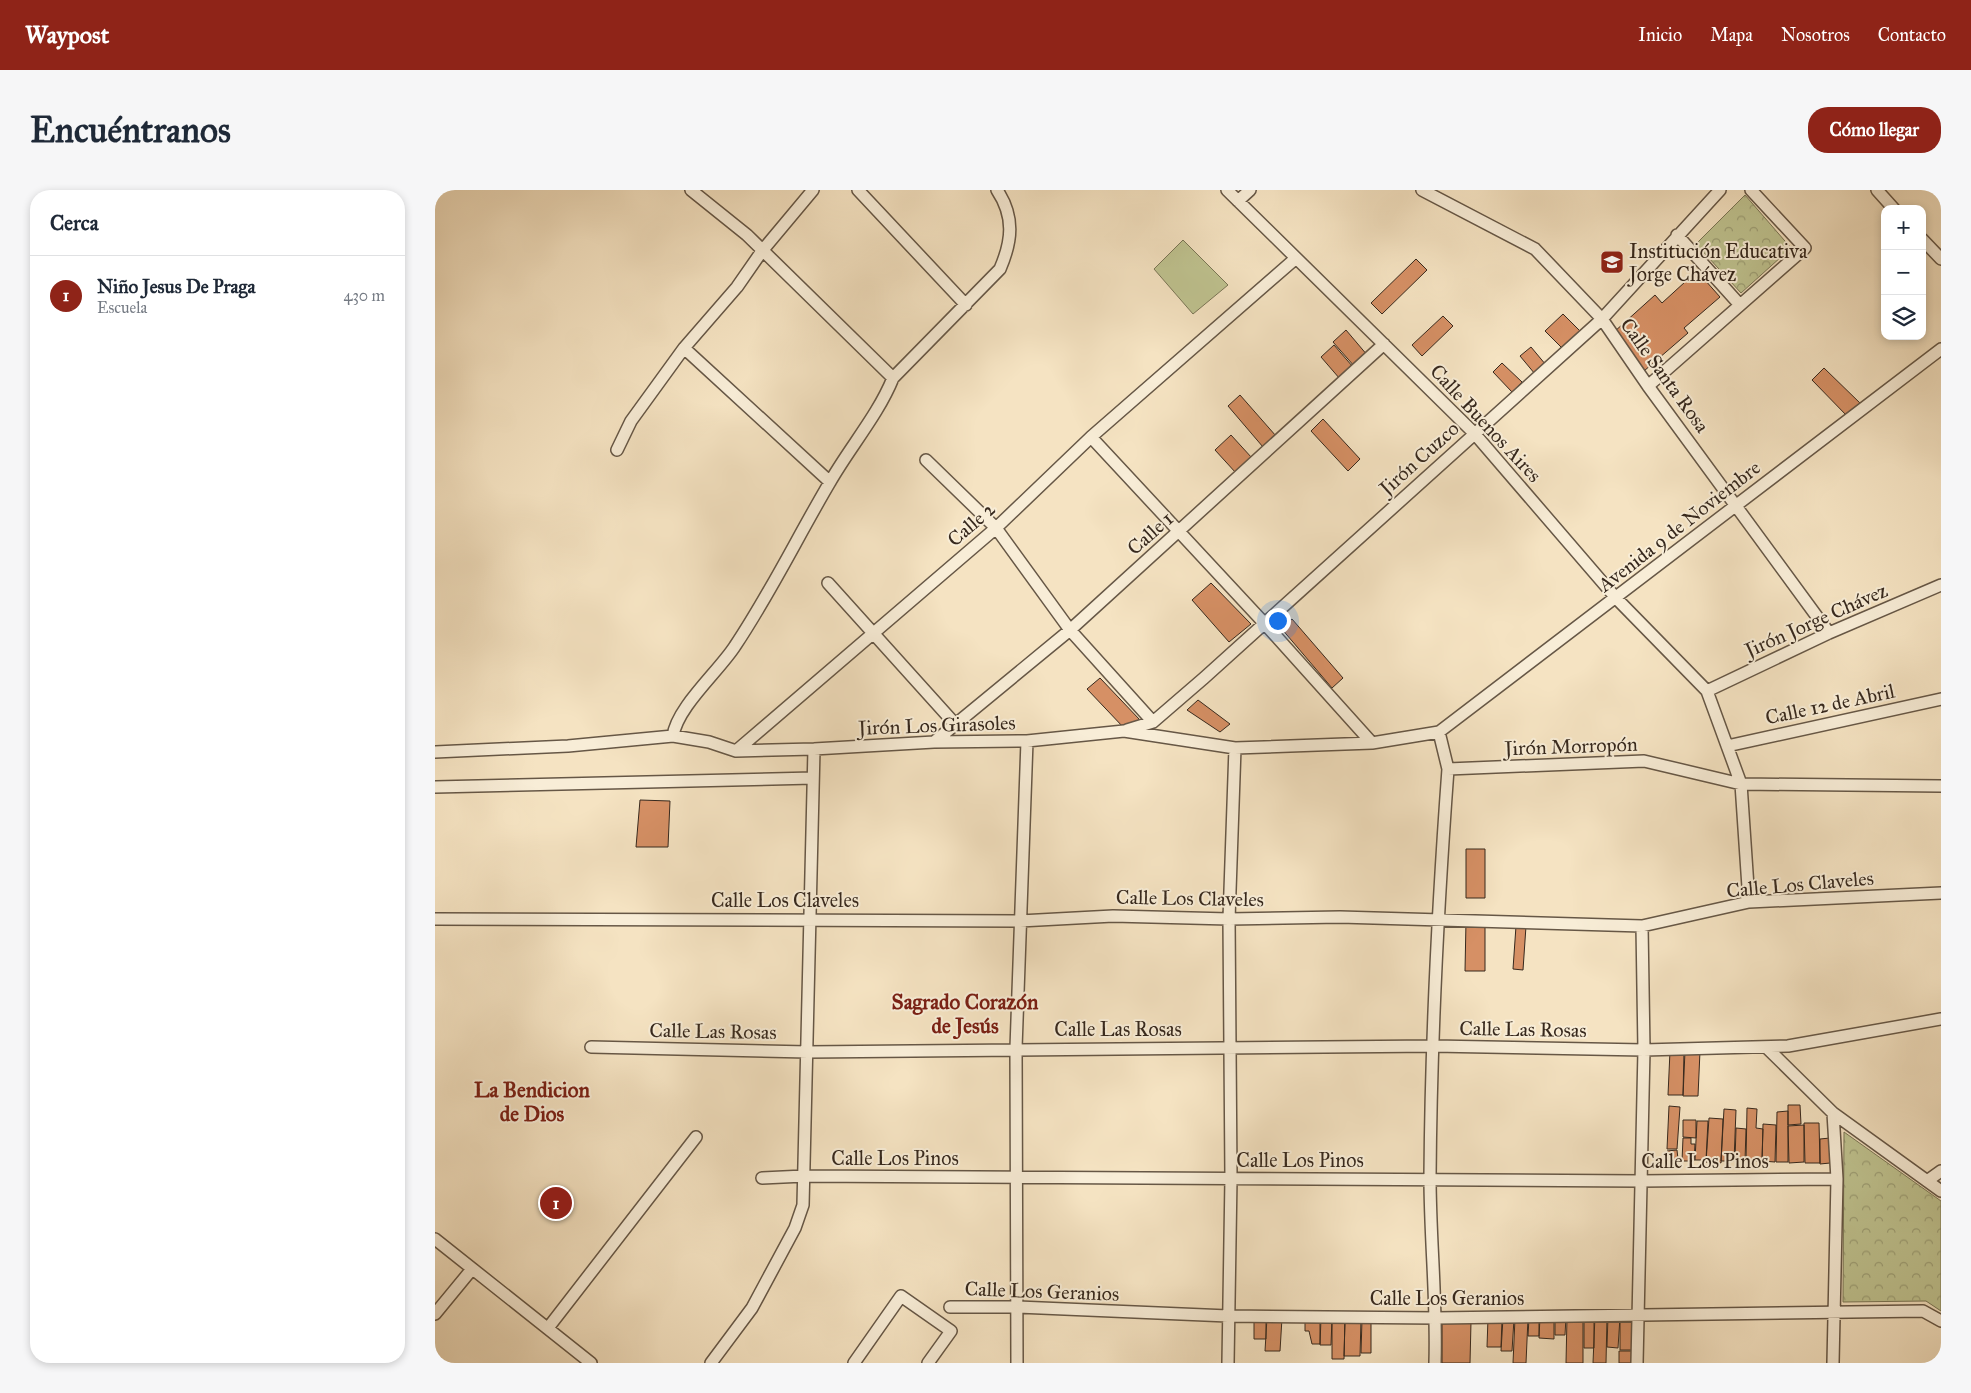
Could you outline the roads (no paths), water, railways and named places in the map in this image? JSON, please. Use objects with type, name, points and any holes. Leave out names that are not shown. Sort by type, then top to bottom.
[{"type":"street","points":[[691,190],[747,235],[893,378]]},
{"type":"street","points":[[617,450],[631,421],[684,348],[737,287],[762,250],[813,190]]},
{"type":"street","points":[[858,190],[966,305]]},
{"type":"street","points":[[673,736],[679,720],[716,668],[730,654],[752,621],[829,482],[887,395],[893,378],[1000,269],[1008,248],[1011,221],[997,190]]},
{"type":"street","name":"Calle Buenos Aires","points":[[1227,190],[1474,433],[1616,598],[1707,691]]},
{"type":"street","points":[[1238,201],[1250,190]]},
{"type":"street","name":"Calle Santa Rosa","points":[[1422,190],[1535,249],[1602,319],[1648,386],[1737,504],[1829,633]]},
{"type":"street","name":"Jirón Cuzco","points":[[1124,731],[1153,722],[1265,624],[1602,319],[1720,190]]},
{"type":"street","points":[[1648,386],[1805,248],[1751,190]]},
{"type":"street","points":[[1877,190],[1890,205]]},
{"type":"street","points":[[1677,235],[1740,305]]},
{"type":"street","points":[[1926,243],[1941,259]]},
{"type":"street","name":"Calle 2","points":[[736,751],[996,528],[1091,437],[1295,259]]},
{"type":"street","name":"Calle 1","points":[[933,742],[1070,630],[1384,344]]},
{"type":"street","points":[[684,348],[829,482]]},
{"type":"street","name":"Avenida 9 de Noviembre","points":[[1439,732],[1941,349]]},
{"type":"street","points":[[1091,437],[1373,743]]},
{"type":"street","points":[[926,460],[996,528],[1070,630],[1153,722]]},
{"type":"street","points":[[828,583],[955,724]]},
{"type":"street","name":"Jirón Jorge Chávez","points":[[1707,691],[1829,633],[1941,585]]},
{"type":"street","points":[[1707,691],[1741,784],[1749,902]]},
{"type":"street","name":"Calle 12 de Abril","points":[[1727,746],[1941,699]]},
{"type":"street","name":"Jirón Los Girasoles","points":[[435,752],[568,746],[673,736],[709,742],[736,751],[815,749],[933,742],[1027,741],[1124,731],[1235,748],[1373,743],[1439,732]]},
{"type":"street","points":[[1435,1363],[1436,1318],[1430,1179],[1437,920],[1448,769],[1439,732]]},
{"type":"street","points":[[1017,1363],[1016,1048],[1027,741]]},
{"type":"street","points":[[1229,1363],[1231,1047],[1229,919],[1235,748]]},
{"type":"street","points":[[711,1363],[752,1308],[795,1228],[803,1205],[808,1052],[809,918],[815,749]]},
{"type":"street","name":"Jirón Morropón","points":[[1448,769],[1644,761],[1741,784],[1941,786]]},
{"type":"street","points":[[435,786],[813,778]]},
{"type":"street","name":"Calle Los Claveles","points":[[435,919],[809,918],[1020,920],[1113,916],[1229,919],[1340,917],[1642,926],[1749,902],[1941,893]]},
{"type":"street","points":[[1637,1363],[1644,1050],[1642,926]]},
{"type":"street","points":[[1644,1050],[1788,1046],[1941,1019]]},
{"type":"street","name":"Calle Las Rosas","points":[[591,1047],[808,1052],[1016,1048],[1434,1046],[1644,1050]]},
{"type":"street","points":[[1766,1047],[1833,1113],[1941,1191]]},
{"type":"street","points":[[1833,1113],[1837,1179],[1833,1363]]},
{"type":"street","points":[[548,1328],[696,1137]]},
{"type":"street","points":[[1927,1181],[1941,1171]]},
{"type":"street","name":"Calle Los Pinos","points":[[762,1178],[804,1176],[1641,1181],[1837,1179]]},
{"type":"street","points":[[435,1239],[591,1363]]},
{"type":"street","points":[[435,1314],[472,1269]]},
{"type":"street","points":[[854,1363],[901,1296],[951,1331],[929,1363]]},
{"type":"street","name":"Calle Los Geranios","points":[[950,1307],[1018,1307],[1229,1316],[1436,1318],[1923,1311],[1941,1321]]},
{"type":"street","points":[[571,1363],[578,1354]]},
{"type":"place","name":"Institución Educativa Jorge Chávez","points":[[1612,262]]},
{"type":"place","name":"Niño Jesus De Praga","points":[[556,1203]]},
{"type":"district","name":"Sagrado Corazón de Jesús","points":[[965,1014]]},
{"type":"district","name":"La Bendicion de Dios","points":[[532,1102]]}]
